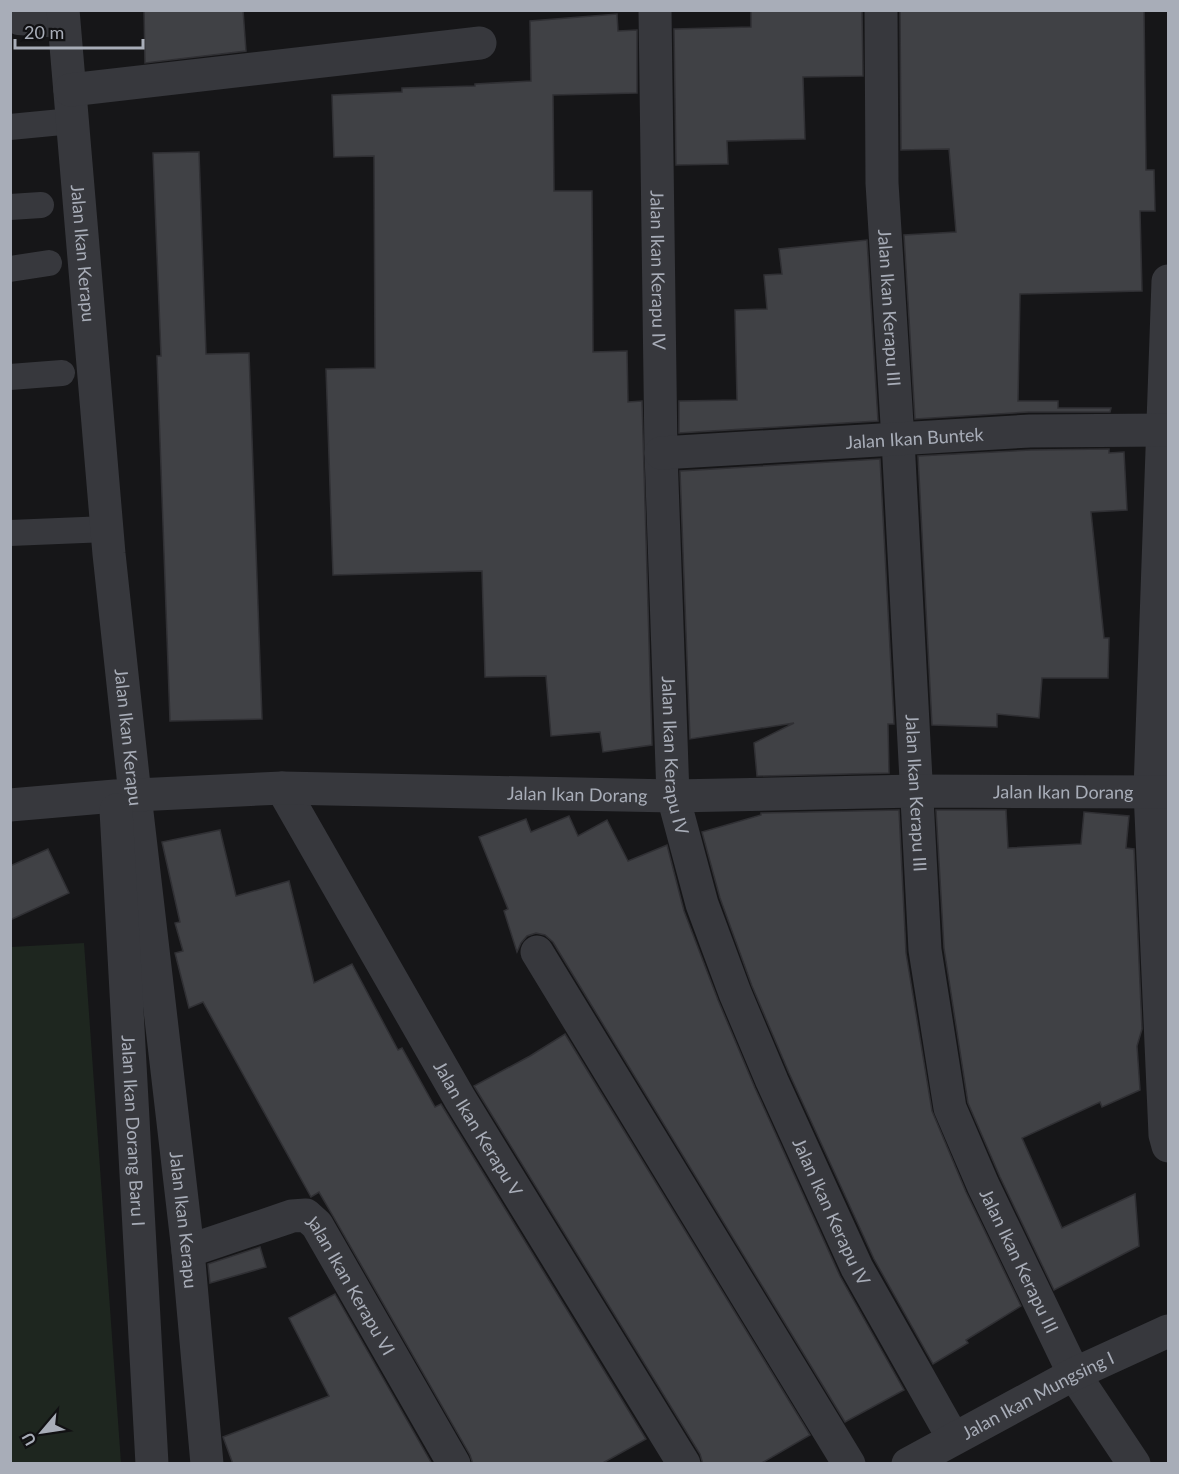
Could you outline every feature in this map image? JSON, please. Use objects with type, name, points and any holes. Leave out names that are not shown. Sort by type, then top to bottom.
[{"type":"street","name":"Jalan Ikan Kerapu IV","points":[[655,10],[661,453],[673,796],[702,904],[735,993],[772,1081],[857,1268],[953,1438]]},
{"type":"street","name":"Jalan Ikan Kerapu III","points":[[880,10],[882,183],[925,950],[950,1108],[983,1185],[1074,1374],[1134,1464]]},
{"type":"street","name":"Jalan Ikan Kerapu","points":[[63,18],[107,529],[125,796],[188,1251],[207,1464]]},
{"type":"street","points":[[71,105],[480,43]]},
{"type":"street","points":[[1168,281],[1161,791],[1165,1135],[1168,1146]]},
{"type":"street","name":"Jalan Ikan Buntek","points":[[661,453],[1030,432],[1166,429]]},
{"type":"street","name":"Jalan Ikan Dorang","points":[[10,805],[125,796],[282,788],[673,796],[916,791],[1161,791]]},
{"type":"street","name":"Jalan Ikan Kerapu V","points":[[282,788],[460,1099],[684,1464]]},
{"type":"street","name":"Jalan Ikan Dorang Baru I","points":[[125,796],[152,1464]]},
{"type":"street","points":[[537,952],[849,1464]]},
{"type":"street","name":"Jalan Ikan Kerapu VI","points":[[188,1251],[292,1216],[306,1215],[317,1225],[454,1464]]},
{"type":"street","name":"Jalan Ikan Mungsing I","points":[[908,1464],[1074,1374],[1168,1331]]},
{"type":"lane","points":[[15,22],[63,18]]},
{"type":"lane","points":[[10,127],[71,105]]},
{"type":"lane","points":[[10,207],[41,205]]},
{"type":"lane","points":[[10,268],[49,263]]},
{"type":"lane","points":[[10,377],[62,373]]},
{"type":"lane","points":[[10,534],[107,529]]},
{"type":"shaded area","points":[[84,943],[121,1463],[11,1463],[11,947]]},
{"type":"building","points":[[144,10],[243,10],[246,51],[145,63]]},
{"type":"building","points":[[751,10],[862,10],[863,76],[803,77],[805,139],[727,141],[728,164],[676,165],[674,29],[751,27]]},
{"type":"building","points":[[900,10],[1144,10],[1146,170],[1154,170],[1155,211],[1140,211],[1142,291],[1020,294],[1018,401],[1058,401],[1058,408],[1111,408],[1110,412],[1029,412],[915,419],[904,235],[956,232],[949,149],[901,150]]},
{"type":"building","points":[[617,14],[618,31],[637,30],[637,93],[553,95],[554,191],[592,191],[593,352],[627,351],[628,402],[642,401],[652,745],[603,752],[600,732],[551,736],[546,676],[485,677],[482,571],[333,575],[326,369],[375,368],[374,156],[334,157],[332,95],[402,92],[402,88],[475,86],[475,84],[531,81],[530,21]]},
{"type":"building","points":[[199,152],[206,354],[249,353],[262,719],[170,721],[157,356],[161,356],[153,153]]},
{"type":"building","points":[[867,240],[878,421],[679,433],[679,401],[737,400],[735,310],[767,309],[764,275],[782,274],[779,249]]},
{"type":"building","points":[[1109,449],[1109,453],[1124,452],[1127,510],[1091,512],[1104,638],[1109,638],[1108,678],[1042,678],[1039,718],[997,714],[997,727],[932,725],[918,456],[1031,450]]},
{"type":"building","points":[[880,459],[894,724],[888,724],[889,773],[757,776],[754,743],[794,723],[690,739],[680,471]]},
{"type":"building","points":[[899,810],[906,953],[932,1111],[966,1192],[1021,1306],[966,1340],[968,1343],[933,1364],[874,1259],[789,1073],[752,986],[720,898],[702,832],[761,815],[761,813]]},
{"type":"building","points":[[936,810],[1006,810],[1008,848],[1081,844],[1084,812],[1129,816],[1126,848],[1134,849],[1142,1029],[1137,1046],[1140,1090],[1102,1107],[1100,1102],[1022,1138],[1062,1228],[1135,1194],[1139,1246],[1054,1290],[1000,1177],[968,1103],[944,948]]},
{"type":"building","points":[[569,816],[578,836],[607,820],[628,861],[667,845],[684,911],[755,1088],[840,1276],[904,1390],[845,1422],[553,942],[545,935],[536,933],[527,936],[517,952],[504,911],[508,909],[479,837],[526,819],[531,832]]},
{"type":"building","points":[[220,830],[236,896],[289,881],[314,983],[352,964],[398,1050],[402,1048],[435,1107],[441,1104],[646,1439],[601,1464],[473,1464],[470,1455],[319,1192],[311,1197],[203,1002],[189,1008],[175,953],[183,951],[175,923],[180,922],[162,842]]},
{"type":"building","points":[[48,849],[69,893],[10,920],[10,866]]},
{"type":"building","points":[[565,1034],[810,1435],[760,1464],[703,1464],[700,1454],[474,1086]]},
{"type":"building","points":[[260,1247],[266,1267],[210,1283],[208,1264]]},
{"type":"building","points":[[335,1294],[432,1464],[233,1464],[223,1437],[329,1396],[289,1318]]}]
